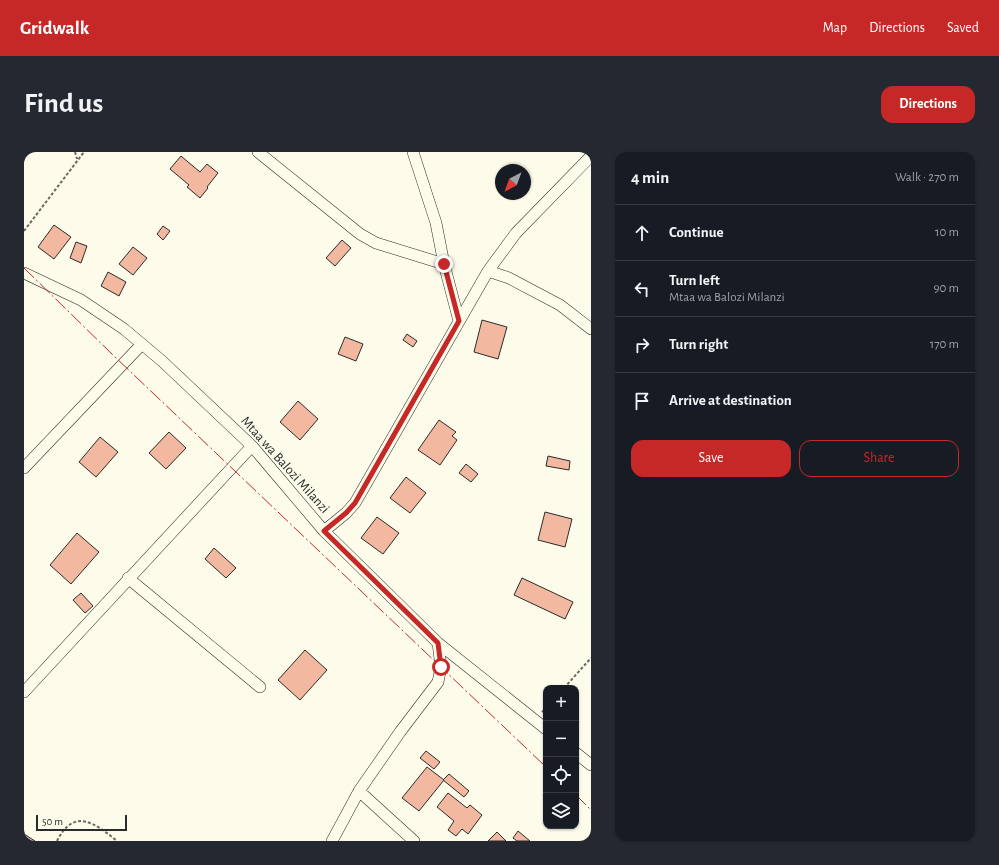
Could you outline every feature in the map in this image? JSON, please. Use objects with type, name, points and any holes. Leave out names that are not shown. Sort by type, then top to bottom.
[{"type":"street","points":[[258,152],[360,234],[376,243],[444,264]]},
{"type":"street","points":[[413,152],[436,223],[444,264],[459,321]]},
{"type":"street","points":[[324,531],[346,513],[355,503],[488,271],[516,233],[591,156]]},
{"type":"street","points":[[488,271],[509,278],[560,305],[591,329]]},
{"type":"street","name":"Mtaa wa Balozi Milanzi","points":[[24,273],[81,300],[124,329],[162,361],[252,446],[324,531],[438,643],[543,727]]},
{"type":"street","points":[[24,468],[142,344]]},
{"type":"street","points":[[24,692],[128,578],[252,446]]},
{"type":"street","points":[[128,578],[182,621],[260,687]]},
{"type":"street","points":[[332,841],[359,791],[400,732],[438,682],[441,667],[438,643]]},
{"type":"street","points":[[579,755],[591,765]]},
{"type":"street","points":[[359,791],[414,841]]},
{"type":"path","points":[[75,152],[77,159]]},
{"type":"path","points":[[24,231],[77,159],[84,152]]},
{"type":"path","points":[[567,685],[591,658]]},
{"type":"path","points":[[56,841],[66,827],[74,822],[90,822],[101,828],[117,841]]},
{"type":"building","points":[[181,156],[200,172],[207,164],[218,173],[200,198],[187,187],[189,185],[170,169]]},
{"type":"building","points":[[54,225],[71,237],[54,259],[38,247]]},
{"type":"building","points":[[163,226],[170,231],[163,240],[157,234]]},
{"type":"building","points":[[342,240],[351,248],[335,266],[326,258]]},
{"type":"building","points":[[76,242],[87,246],[81,263],[70,258]]},
{"type":"building","points":[[133,247],[147,258],[133,275],[119,264]]},
{"type":"building","points":[[108,272],[126,282],[119,296],[101,286]]},
{"type":"building","points":[[482,320],[507,327],[498,359],[474,352]]},
{"type":"building","points":[[407,334],[417,341],[413,347],[403,340]]},
{"type":"building","points":[[345,337],[363,344],[356,361],[338,354]]},
{"type":"building","points":[[298,401],[318,419],[300,440],[280,422]]},
{"type":"building","points":[[439,420],[456,432],[452,436],[457,440],[440,465],[418,450]]},
{"type":"building","points":[[169,432],[186,448],[166,469],[149,453]]},
{"type":"building","points":[[100,437],[118,452],[96,477],[79,462]]},
{"type":"building","points":[[548,456],[570,461],[569,470],[546,466]]},
{"type":"building","points":[[466,464],[478,474],[471,482],[459,473]]},
{"type":"building","points":[[406,477],[426,493],[410,513],[390,498]]},
{"type":"building","points":[[545,512],[572,519],[565,547],[538,540]]},
{"type":"building","points":[[377,517],[399,533],[383,554],[361,538]]},
{"type":"building","points":[[77,533],[99,552],[71,584],[50,565]]},
{"type":"building","points":[[214,548],[236,568],[226,578],[205,559]]},
{"type":"building","points":[[522,578],[573,602],[565,619],[514,595]]},
{"type":"building","points":[[81,593],[93,606],[85,613],[73,600]]},
{"type":"building","points":[[305,650],[327,670],[300,700],[278,680]]},
{"type":"building","points":[[426,751],[440,762],[434,769],[420,758]]},
{"type":"building","points":[[427,767],[444,780],[419,811],[402,798]]},
{"type":"building","points":[[449,774],[469,791],[464,797],[443,780]]},
{"type":"building","points":[[448,793],[467,808],[470,805],[482,815],[468,834],[462,829],[456,836],[448,830],[454,821],[437,807]]},
{"type":"building","points":[[518,831],[530,841],[517,841],[513,838]]},
{"type":"building","points":[[497,832],[506,841],[488,841]]},
{"type":"building","points":[[24,834],[35,841],[24,841]]},
{"type":"power","points":[[24,268],[114,356],[543,764]]},
{"type":"power","points":[[579,798],[591,810]]},
{"type":"route","points":[[441,667],[438,643],[324,531],[346,513],[355,503],[459,321],[444,264]]}]
